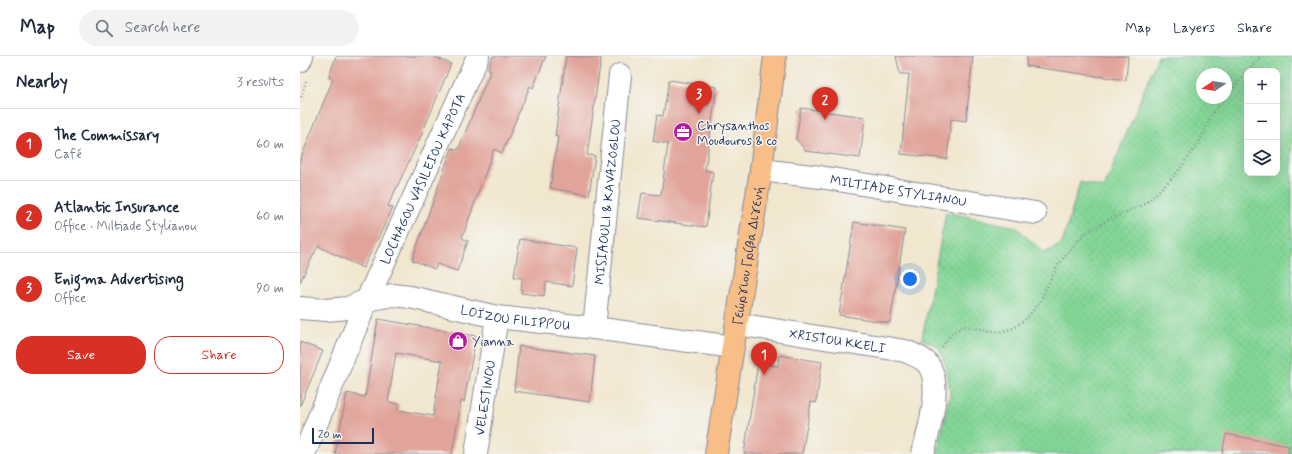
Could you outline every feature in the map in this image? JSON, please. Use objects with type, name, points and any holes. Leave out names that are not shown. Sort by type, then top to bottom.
[{"type":"main road","name":"Γεώργιου Γρίβα Διγενή","points":[[716,454],[761,170],[775,56]]},
{"type":"street","points":[[300,61],[302,56]]},
{"type":"street","name":"LOCHAGOU VASILEIOU KAPOTA","points":[[304,454],[367,300],[478,56]]},
{"type":"street","name":"MISIAOULI & KAVAZOGLOU","points":[[594,328],[620,75]]},
{"type":"street","name":"MILTIADE STYLIANOU","points":[[761,170],[827,178],[1035,213]]},
{"type":"street","name":"LOÏZOU FILIPPOU","points":[[300,308],[326,310],[348,308],[367,300],[393,295],[404,296],[497,317],[594,328],[733,347]]},
{"type":"street","name":"VELESTINOU","points":[[476,454],[497,317]]},
{"type":"street","name":"XRISTOU KKELI","points":[[737,324],[905,351],[917,355],[926,362],[931,370]]},
{"type":"street","points":[[922,454],[934,399],[934,384],[931,370]]},
{"type":"path","points":[[1250,68],[1261,56]]},
{"type":"path","points":[[1232,90],[1244,75]]},
{"type":"path","points":[[931,370],[944,343],[953,332],[964,326],[999,332],[1014,328],[1027,318],[1042,297],[1058,265],[1084,234],[1108,220],[1145,204],[1177,173],[1201,139],[1212,114],[1221,104]]},
{"type":"green space","points":[[1158,56],[1292,56],[1292,454],[937,454],[950,394],[947,369],[939,347],[922,339],[946,212],[1016,227],[1044,253],[1062,244],[1080,182],[1104,188]]},
{"type":"building","points":[[336,56],[432,56],[451,64],[420,138],[388,206],[393,208],[363,268],[318,246],[300,282],[300,160],[333,79],[329,77]]},
{"type":"building","points":[[493,56],[546,56],[533,88],[530,86],[502,153],[494,149],[462,238],[468,241],[457,271],[437,264],[435,269],[412,260],[452,148],[458,150],[491,70],[488,69]]},
{"type":"building","points":[[566,56],[601,58],[587,155],[595,156],[589,195],[550,188],[558,137],[555,136]]},
{"type":"building","points":[[896,56],[973,56],[966,121],[951,119],[947,159],[901,154],[909,74],[900,74]]},
{"type":"building","points":[[1027,56],[1128,56],[1126,80],[1026,66]]},
{"type":"building","points":[[669,80],[717,87],[705,170],[713,172],[706,227],[638,218],[642,193],[661,195],[668,144],[653,141],[657,115],[663,116]]},
{"type":"building","points":[[801,108],[865,117],[860,158],[806,151],[796,139]]},
{"type":"building","points":[[854,222],[905,230],[890,323],[839,315]]},
{"type":"building","points":[[520,239],[577,248],[572,286],[546,282],[544,296],[521,293],[522,278],[514,277]]},
{"type":"building","points":[[378,319],[476,336],[464,402],[461,401],[452,454],[335,454],[347,393],[365,397]],"holes":[[[396,353],[442,361],[433,416],[398,410],[399,404],[388,402]]]},
{"type":"building","points":[[300,342],[323,351],[300,406]]},
{"type":"building","points":[[519,346],[595,356],[590,402],[514,391]]},
{"type":"building","points":[[779,355],[822,362],[816,403],[811,402],[802,454],[744,454],[758,363],[778,366]]},
{"type":"building","points":[[1226,434],[1289,446],[1288,454],[1222,454]]},
{"type":"place","name":"Enigma Advertising","points":[[699,114]]},
{"type":"place","name":"Atlantic Insurance","points":[[825,120]]},
{"type":"place","name":"Chrysanthos Moudouros & co","points":[[683,132]]},
{"type":"place","name":"Yianna","points":[[458,341]]},
{"type":"place","name":"The Commissary","points":[[764,375]]}]
